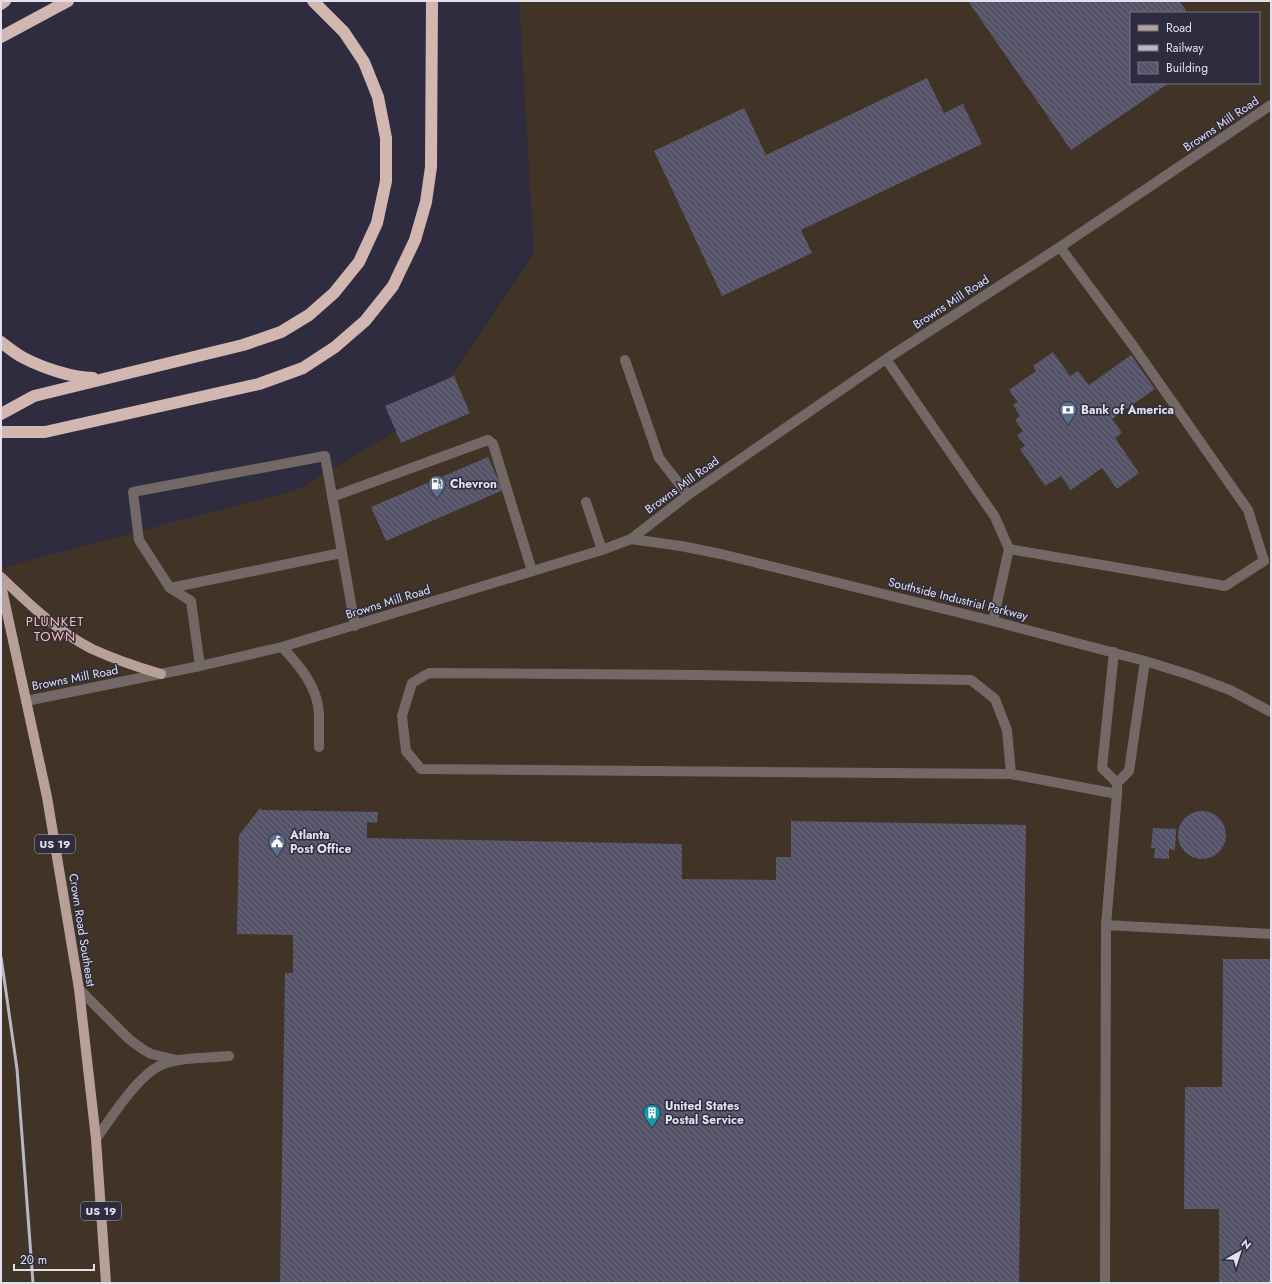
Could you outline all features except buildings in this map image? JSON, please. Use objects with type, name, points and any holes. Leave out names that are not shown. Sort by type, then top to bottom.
[{"type":"highway","points":[[1,4],[5,1]]},
{"type":"highway","points":[[1,37],[68,1]]},
{"type":"highway","points":[[1,414],[34,396],[243,345],[281,332],[308,315],[334,293],[359,262],[377,223],[385,188],[386,138],[378,97],[364,62],[344,32],[312,1]]},
{"type":"highway","points":[[1,432],[45,432],[259,384],[303,368],[335,347],[365,321],[393,286],[415,240],[426,202],[431,167],[432,1]]},
{"type":"highway","points":[[1,342],[24,358],[54,370],[87,378],[102,379]]},
{"type":"main road","points":[[1,577],[36,610],[61,630],[92,648],[123,662],[161,674]]},
{"type":"main road","name":"Crown Road Southeast","points":[[1,585],[47,797],[78,989],[96,1139],[106,1283]]},
{"type":"street","name":"Browns Mill Road","points":[[26,701],[200,666],[282,647],[602,550],[631,539],[688,495],[886,359],[1060,247],[1271,106]]},
{"type":"street","points":[[1009,549],[1225,586],[1264,561],[1248,510],[1134,347],[1060,247]]},
{"type":"street","points":[[886,359],[995,517],[1009,549],[993,621]]},
{"type":"street","points":[[625,360],[659,458],[688,495]]},
{"type":"street","points":[[332,497],[488,440],[494,444],[532,571]]},
{"type":"street","points":[[200,666],[191,601],[170,588],[139,540],[133,492],[325,456],[355,626]]},
{"type":"street","points":[[586,502],[602,550]]},
{"type":"street","name":"Southside Industrial Parkway","points":[[631,539],[681,546],[726,556],[1114,652],[1190,675],[1230,690],[1271,712]]},
{"type":"street","points":[[170,588],[341,553]]},
{"type":"street","points":[[282,647],[297,662],[312,686],[318,712],[319,747]]},
{"type":"street","points":[[1105,1283],[1106,925],[1117,782],[1102,768],[1114,652]]},
{"type":"street","points":[[1117,782],[1129,771],[1145,661]]},
{"type":"street","points":[[1011,774],[1007,730],[995,699],[971,680],[700,675],[429,673],[412,683],[402,716],[406,751],[421,769],[1011,774],[1117,794]]},
{"type":"street","points":[[1106,925],[1271,934]]},
{"type":"street","points":[[78,989],[130,1040],[151,1054],[177,1060]]},
{"type":"street","points":[[96,1139],[138,1083],[161,1065],[177,1060],[229,1056]]},
{"type":"shaded area","points":[[519,1],[1271,1],[1271,1283],[1,1283],[1,568],[299,489],[427,412],[534,253]]},
{"type":"railway","points":[[1,957],[17,1069],[33,1283]]},
{"type":"place","name":"Bank of America","points":[[1068,425]]},
{"type":"place","name":"Chevron","points":[[437,499]]},
{"type":"place","name":"Atlanta Post Office","points":[[277,857]]},
{"type":"place","name":"United States Postal Service","points":[[652,1128]]},
{"type":"district","name":"PLUNKET TOWN","points":[[55,628]]}]
